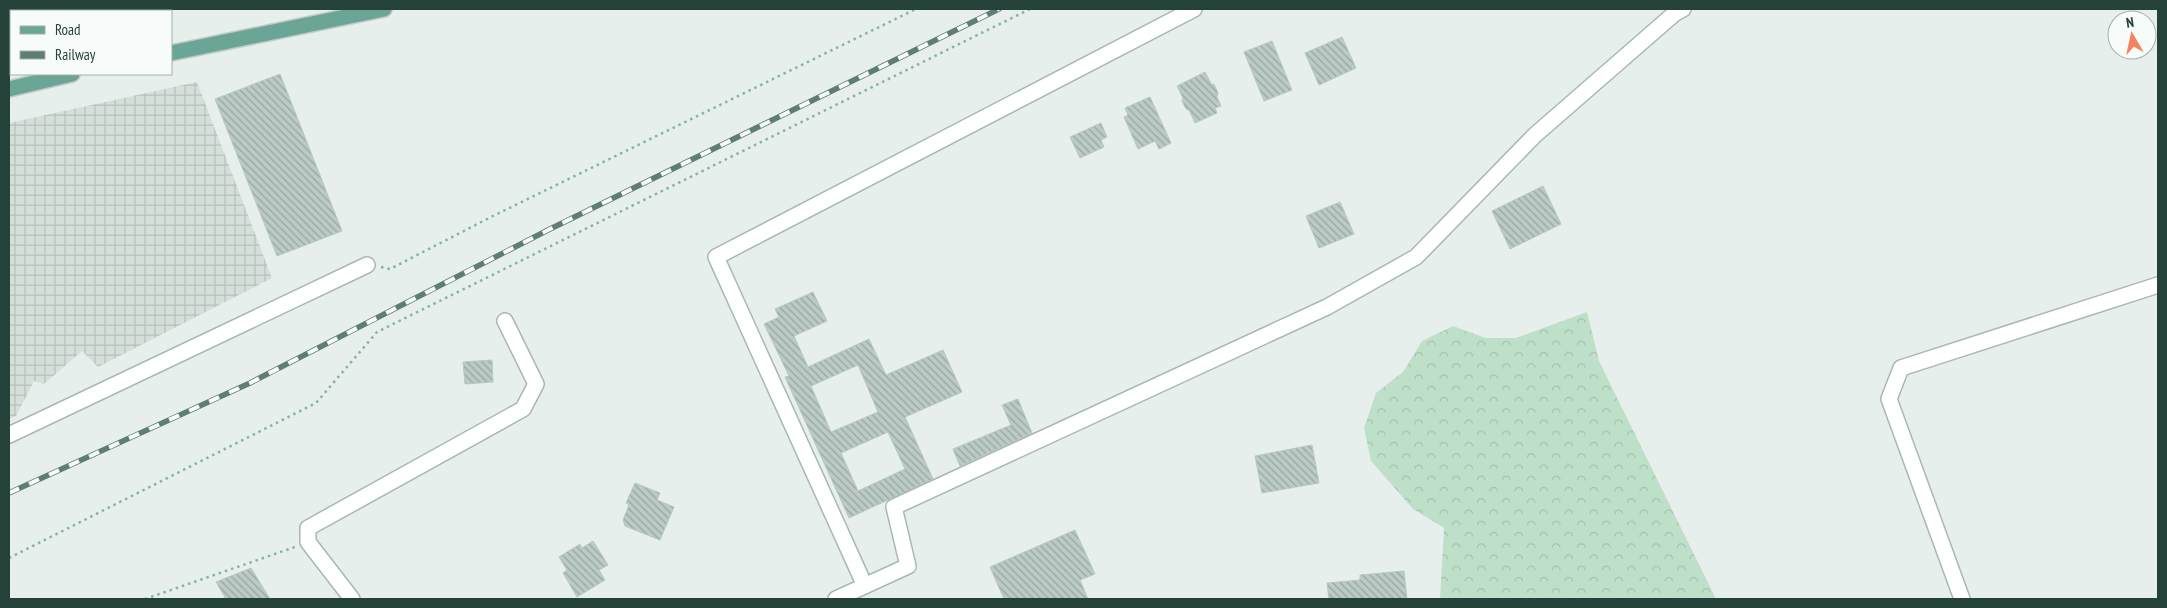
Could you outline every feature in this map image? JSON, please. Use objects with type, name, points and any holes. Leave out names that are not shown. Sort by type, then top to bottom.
[{"type":"main road","points":[[172,53],[384,9]]},
{"type":"main road","points":[[9,89],[68,75]]},
{"type":"street","points":[[356,15],[371,9]]},
{"type":"street","points":[[865,586],[716,257],[1194,9]]},
{"type":"street","points":[[836,599],[908,566],[894,507],[1327,307],[1416,257],[1535,135],[1674,14],[1683,9]]},
{"type":"street","points":[[9,435],[367,265]]},
{"type":"street","points":[[1962,599],[1889,399],[1901,368],[2158,285]]},
{"type":"street","points":[[352,599],[308,542],[308,528],[523,409],[536,384],[505,321]]},
{"type":"path","points":[[367,265],[390,269],[491,216],[916,9]]},
{"type":"path","points":[[9,558],[316,404],[377,332],[1030,9]]},
{"type":"path","points":[[145,599],[308,542]]},
{"type":"shaded area","points":[[197,82],[272,278],[98,367],[82,351],[44,384],[34,381],[16,416],[9,419],[9,123]]},
{"type":"green space","points":[[1587,312],[1599,361],[1716,599],[1440,599],[1444,528],[1413,509],[1371,461],[1364,428],[1376,393],[1403,372],[1422,341],[1453,326],[1486,338],[1516,338]]},
{"type":"building","points":[[1342,37],[1356,68],[1319,85],[1305,53]]},
{"type":"building","points":[[1272,41],[1292,90],[1264,101],[1244,52]]},
{"type":"building","points":[[1205,72],[1212,85],[1214,84],[1221,106],[1215,108],[1217,113],[1195,123],[1182,101],[1183,98],[1177,86]]},
{"type":"building","points":[[280,74],[342,231],[277,256],[215,99]]},
{"type":"building","points":[[1150,97],[1171,143],[1159,149],[1155,141],[1138,149],[1124,117],[1128,115],[1125,108]]},
{"type":"building","points":[[1101,123],[1107,137],[1101,140],[1104,147],[1080,158],[1070,137]]},
{"type":"building","points":[[1543,186],[1561,224],[1510,249],[1492,211]]},
{"type":"building","points":[[1340,202],[1354,234],[1319,248],[1306,216]]},
{"type":"building","points":[[813,292],[827,321],[794,336],[808,367],[869,339],[886,375],[943,350],[962,392],[905,417],[933,479],[849,518],[785,377],[789,376],[764,324],[779,317],[775,309]],"holes":[[[858,365],[878,412],[831,432],[811,386]],[[888,432],[905,469],[858,491],[841,453]]]},
{"type":"building","points":[[492,360],[493,382],[465,384],[463,362]]},
{"type":"building","points":[[1018,399],[1032,433],[960,466],[953,449],[1011,425],[1002,405]]},
{"type":"building","points":[[1312,445],[1319,483],[1262,493],[1255,456]]},
{"type":"building","points":[[635,483],[660,493],[657,500],[674,507],[660,540],[625,526],[623,520],[629,505],[626,503]]},
{"type":"building","points":[[1075,530],[1095,574],[1080,580],[1088,599],[1004,599],[990,567]]},
{"type":"building","points":[[593,541],[608,565],[599,570],[605,580],[577,597],[563,573],[567,570],[559,557],[580,544],[582,548]]},
{"type":"building","points":[[251,568],[270,599],[226,599],[216,582]]},
{"type":"building","points":[[1404,571],[1407,599],[1329,599],[1327,583],[1360,580],[1360,575]]},
{"type":"railway","points":[[9,493],[250,383],[548,230],[999,9]]}]
